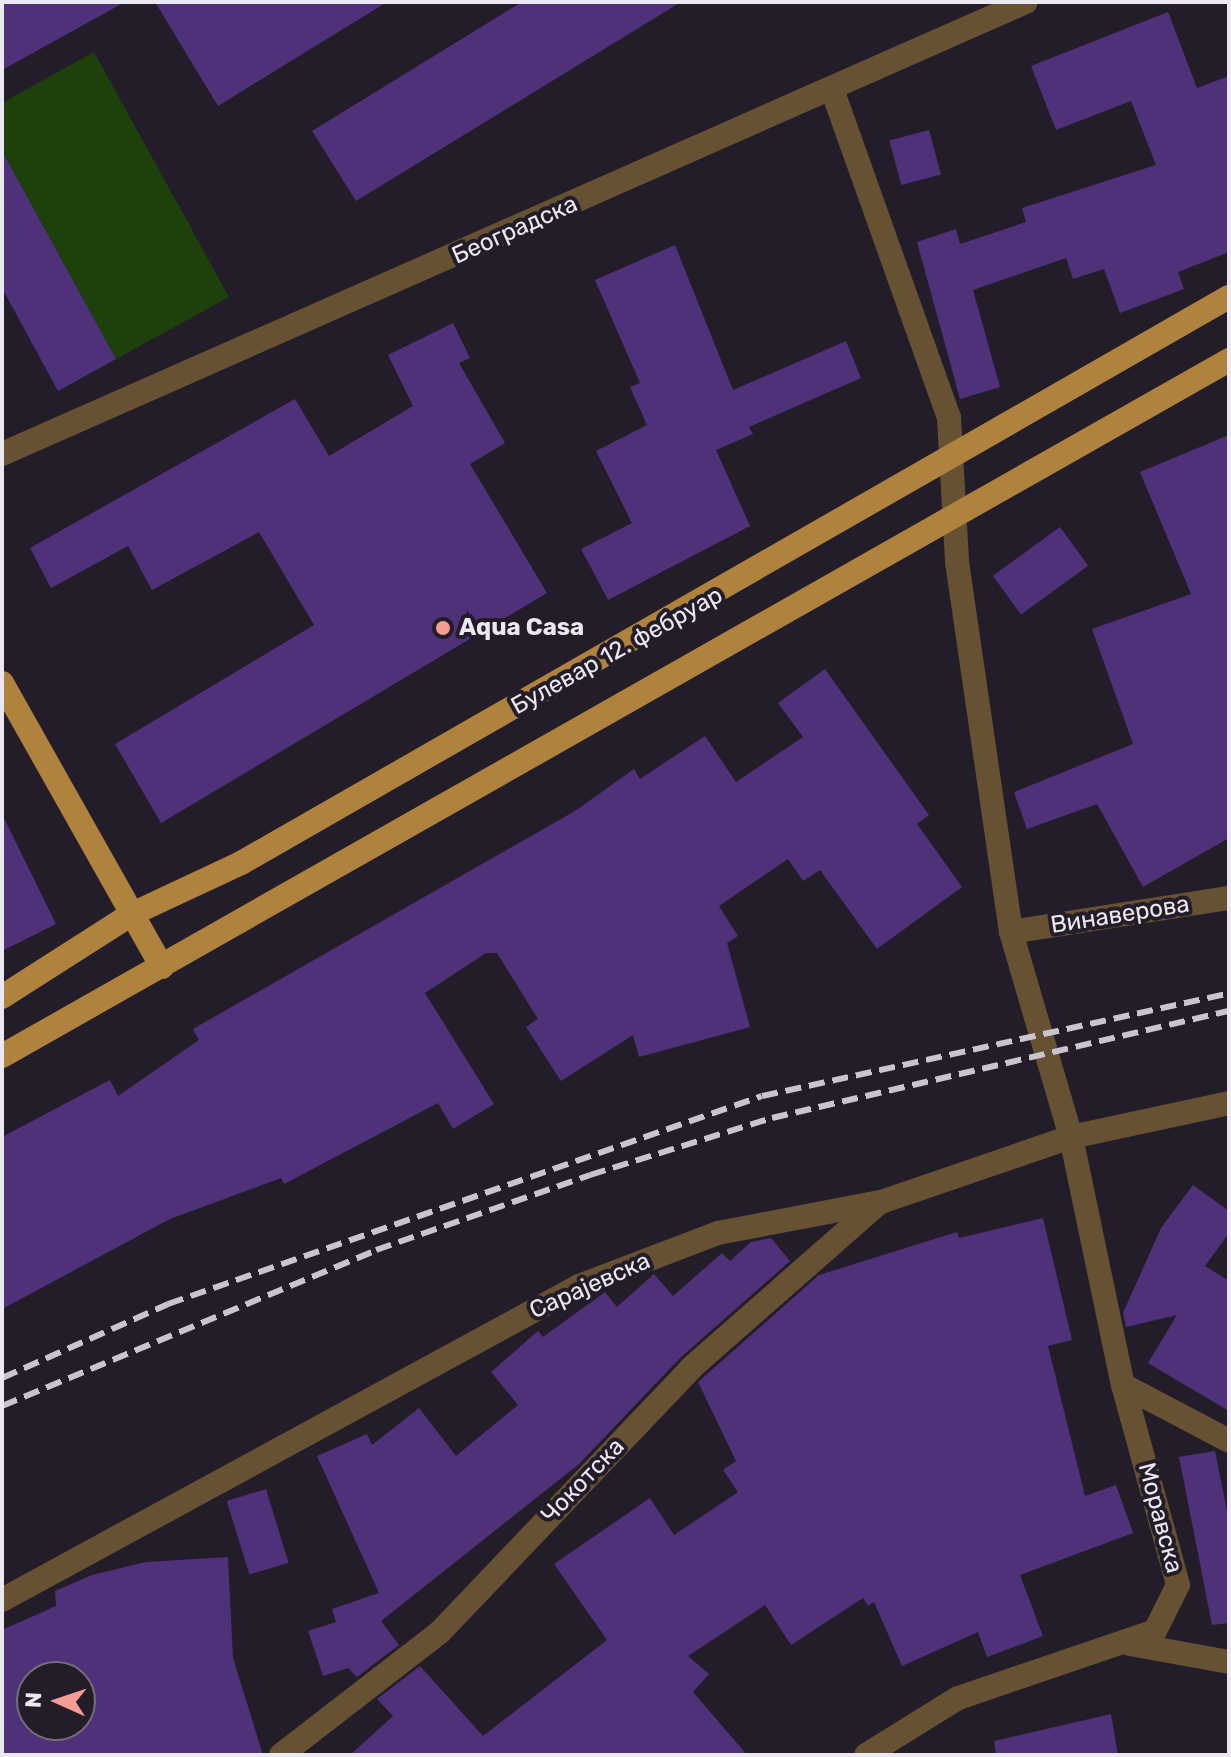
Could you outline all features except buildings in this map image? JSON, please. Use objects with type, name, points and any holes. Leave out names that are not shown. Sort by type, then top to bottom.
[{"type":"main road","name":"Булевар 12. фебруар","points":[[2,997],[130,915],[241,863],[956,460],[1229,297]]},
{"type":"main road","name":"Булевар 12. фебруар","points":[[2,1056],[1229,360]]},
{"type":"main road","points":[[2,683],[162,967]]},
{"type":"street","name":"Београдска","points":[[2,454],[833,92],[1026,2]]},
{"type":"street","name":"Моравска","points":[[833,92],[949,418],[956,460],[956,516],[1011,932],[1071,1137],[1123,1385],[1178,1585],[1167,1618],[1130,1644],[958,1698],[866,1755]]},
{"type":"street","name":"Винаверова","points":[[1011,932],[1229,898]]},
{"type":"street","name":"Сарајевска","points":[[2,1600],[579,1286],[718,1233],[881,1202],[1071,1137],[1229,1103]]},
{"type":"street","name":"Чокотска","points":[[281,1755],[440,1632],[691,1368],[881,1202]]},
{"type":"street","points":[[1123,1385],[1229,1441]]},
{"type":"street","points":[[1130,1644],[1229,1662]]},
{"type":"green space","points":[[94,52],[229,297],[116,359],[2,151],[2,103]]},
{"type":"railway","points":[[2,1378],[168,1304],[762,1096],[1229,993]]},
{"type":"railway","points":[[2,1406],[376,1250],[590,1175],[772,1118],[1229,1011]]},
{"type":"place","name":"Aqua Casa","points":[[443,628]]}]
